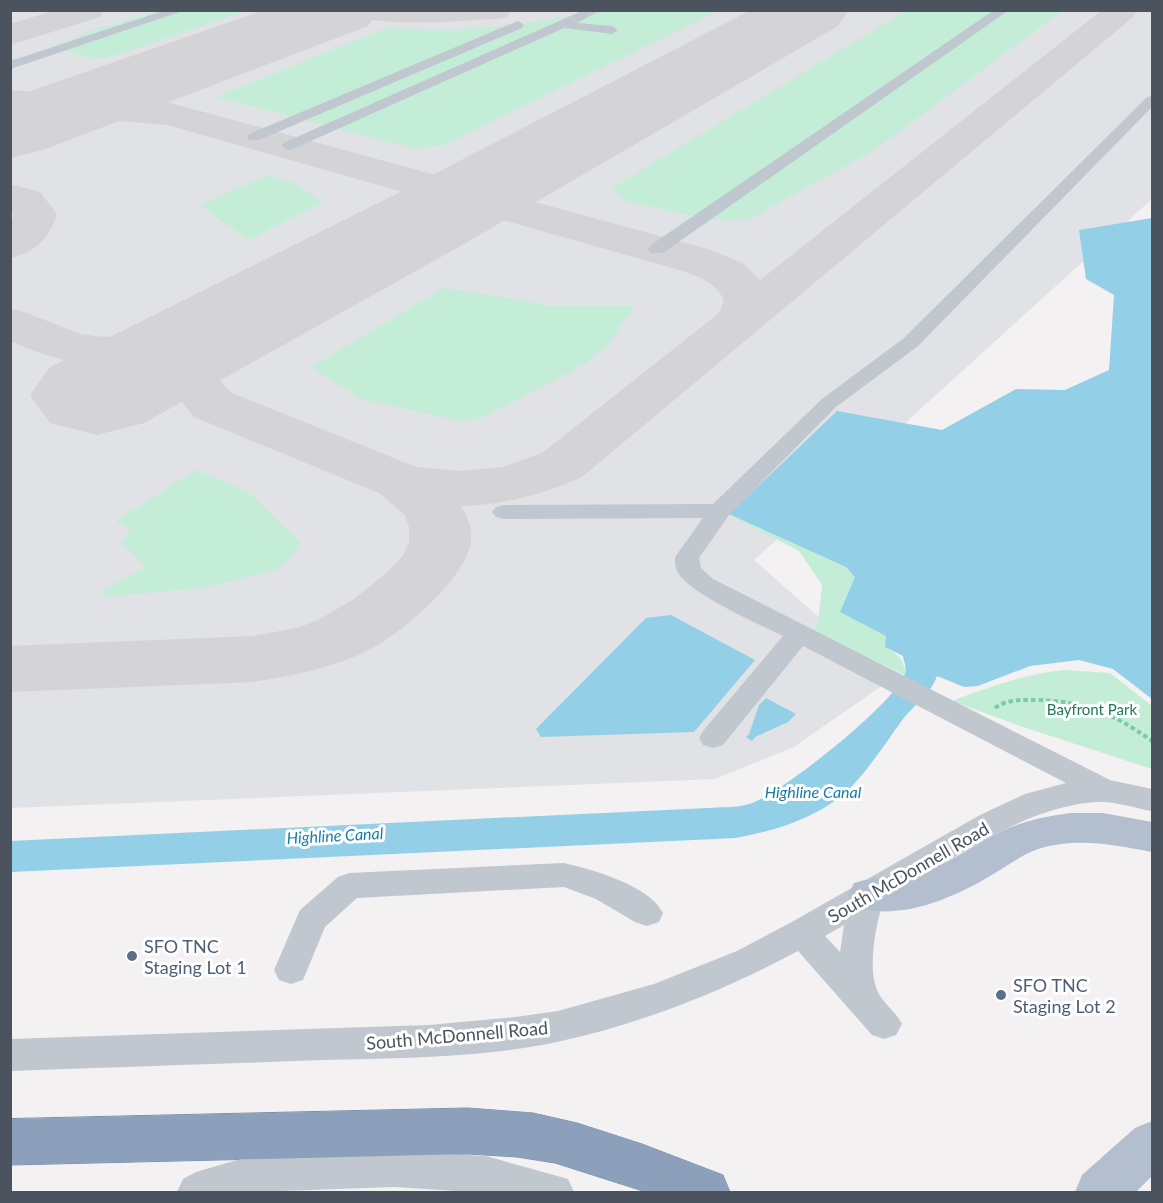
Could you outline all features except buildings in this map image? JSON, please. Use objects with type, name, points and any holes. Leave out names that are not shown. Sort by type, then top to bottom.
[{"type":"highway","points":[[10,1142],[468,1131],[499,1133],[531,1136],[588,1149],[705,1192]]},
{"type":"main road","points":[[869,895],[911,892],[939,885],[1020,840],[1042,833],[1091,826],[1113,827],[1152,837]]},
{"type":"main road","points":[[1100,1192],[1152,1144]]},
{"type":"street","points":[[10,65],[180,10]]},
{"type":"street","points":[[288,146],[595,10]]},
{"type":"street","points":[[657,249],[1003,10]]},
{"type":"street","points":[[254,137],[518,25]]},
{"type":"street","points":[[562,25],[612,30]]},
{"type":"street","points":[[507,50],[523,53]]},
{"type":"street","points":[[453,73],[471,77]]},
{"type":"street","points":[[1152,100],[911,342],[829,404],[719,511],[707,532],[687,557],[689,570],[704,585],[930,699],[1152,815]]},
{"type":"street","points":[[504,512],[719,511]]},
{"type":"street","points":[[713,738],[799,634]]},
{"type":"street","name":"South McDonnell Road","points":[[10,1055],[397,1043],[514,1033],[558,1026],[659,998],[731,969],[802,933],[1013,811],[1062,795],[1103,790],[1152,800]]},
{"type":"street","points":[[291,970],[312,919],[349,886],[564,875],[615,892],[648,913]]},
{"type":"street","points":[[802,933],[874,1013],[858,983],[856,950],[858,931],[869,895]]},
{"type":"street","points":[[196,1192],[210,1185],[258,1172],[394,1169],[486,1175],[552,1192]]},
{"type":"path","points":[[992,710],[998,705],[1015,700],[1064,700],[1110,713],[1152,741]]},
{"type":"shaded area","points":[[10,11],[1152,11],[1152,199],[754,560],[890,680],[794,747],[715,779],[11,808]]},
{"type":"green space","points":[[159,11],[245,11],[116,55],[92,59],[52,47],[93,30]]},
{"type":"green space","points":[[608,11],[717,11],[445,145],[413,148],[216,97],[387,28],[449,30],[496,27]]},
{"type":"green space","points":[[906,11],[1062,11],[873,151],[750,219],[707,219],[625,201],[612,188]]},
{"type":"green space","points":[[268,175],[294,183],[323,202],[249,240],[199,205]]},
{"type":"green space","points":[[444,288],[548,306],[634,306],[610,342],[585,364],[484,417],[463,421],[363,400],[311,367]]},
{"type":"green space","points":[[196,470],[248,492],[300,542],[293,554],[277,570],[201,588],[104,597],[102,591],[146,566],[120,543],[131,530],[116,521]]},
{"type":"green space","points":[[765,480],[860,562],[886,636],[885,647],[900,658],[905,675],[813,631],[818,622],[822,585],[799,551],[728,514]]},
{"type":"green space","name":"Bayfront Park","points":[[1064,670],[1110,673],[1152,706],[1152,769],[952,701],[1021,678]]},
{"type":"water","name":"Highline Canal","points":[[1152,218],[1152,699],[1113,669],[1079,660],[1030,666],[978,686],[964,687],[937,676],[931,688],[903,719],[866,770],[841,796],[828,806],[799,820],[768,831],[736,838],[11,872],[10,841],[729,807],[749,804],[764,797],[809,767],[859,726],[897,688],[905,674],[906,667],[903,656],[885,647],[886,636],[840,612],[855,577],[846,567],[729,514],[837,411],[942,430],[1016,389],[1065,390],[1109,370],[1114,295],[1086,279],[1079,230]]},
{"type":"water","points":[[671,615],[755,660],[694,732],[541,737],[536,729],[646,618]]},
{"type":"water","points":[[766,698],[796,714],[788,722],[755,737],[752,741],[746,737],[759,705]]},
{"type":"taxiway","points":[[10,35],[89,10]]},
{"type":"taxiway","points":[[368,10],[425,13],[496,10]]},
{"type":"taxiway","points":[[400,481],[442,488],[482,488],[522,480],[562,465],[1122,10]]},
{"type":"taxiway","points":[[10,101],[169,114],[695,260],[720,270],[740,285],[748,301],[741,319]]},
{"type":"taxiway","points":[[10,196],[25,201],[36,214],[30,231],[10,245]]},
{"type":"taxiway","points":[[10,323],[66,346],[103,352],[160,347],[215,332],[193,361],[191,369],[194,385],[213,405],[400,481]]},
{"type":"taxiway","points":[[10,669],[253,659],[305,649],[342,636],[368,621],[409,588],[434,558],[440,542],[440,527],[434,511],[421,496],[400,481]]},
{"type":"runway","points":[[10,130],[341,10]]},
{"type":"runway","points":[[97,395],[426,221],[811,10]]},
{"type":"place","name":"SFO TNC Staging Lot 1","points":[[132,956]]},
{"type":"place","name":"SFO TNC Staging Lot 2","points":[[1001,995]]}]
